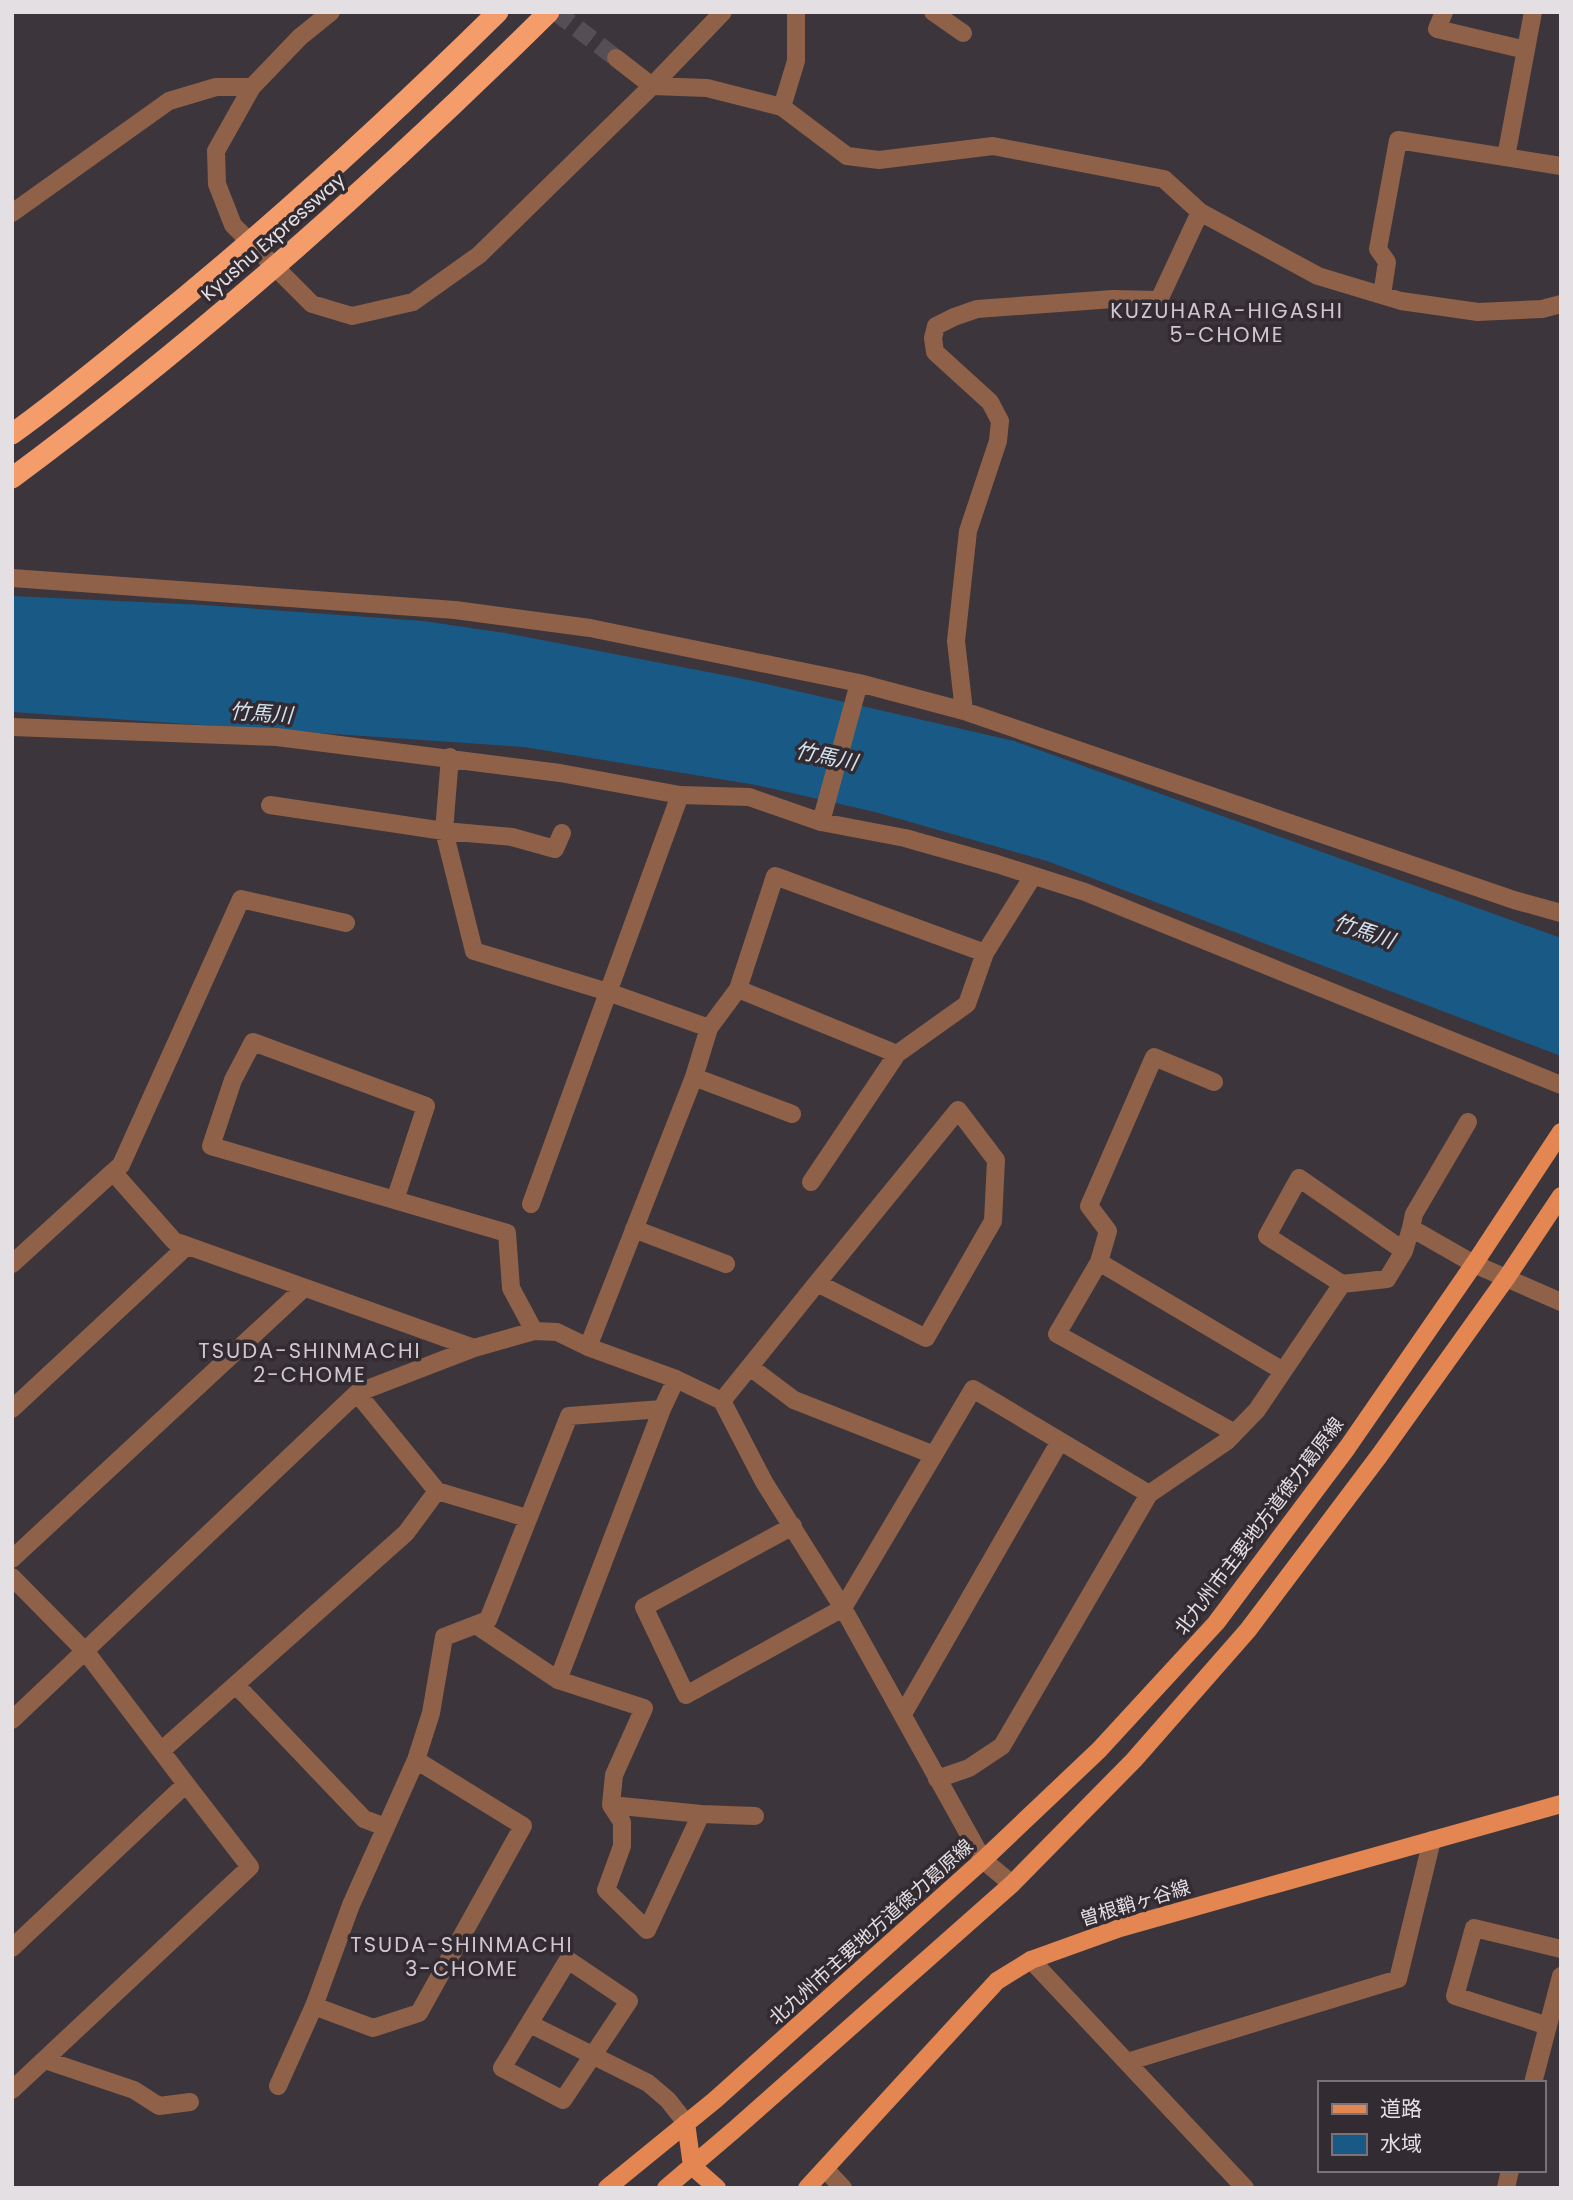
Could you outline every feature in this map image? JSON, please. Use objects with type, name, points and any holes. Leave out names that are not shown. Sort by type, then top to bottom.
[{"type":"highway","name":"Kyushu Expressway","points":[[12,434],[181,301],[289,209],[498,12]]},
{"type":"highway","name":"Kyushu Expressway","points":[[12,478],[220,314],[313,234],[456,104],[549,12]]},
{"type":"main road","name":"北九州市主要地方道徳力葛原線","points":[[686,2123],[983,1860],[1099,1750],[1216,1623],[1347,1448],[1561,1132]]},
{"type":"main road","points":[[666,2188],[1012,1884],[1134,1760],[1248,1630],[1379,1456],[1507,1277],[1561,1196]]},
{"type":"main road","name":"曽根鞘ヶ谷線","points":[[807,2188],[997,1980],[1031,1961],[1120,1928],[1561,1804]]},
{"type":"main road","points":[[686,2123],[692,2166],[717,2188]]},
{"type":"main road","points":[[607,2188],[686,2123]]},
{"type":"street","points":[[331,12],[300,37],[253,87],[216,151],[217,184],[233,225],[313,304],[352,316],[413,302],[479,256],[652,86],[723,12]]},
{"type":"street","points":[[782,107],[796,61],[796,12]]},
{"type":"street","points":[[933,12],[963,33]]},
{"type":"street","points":[[1444,12],[1437,29],[1526,50]]},
{"type":"street","points":[[1506,157],[1533,12]]},
{"type":"street","points":[[616,58],[652,86],[707,88],[782,107],[847,156],[879,160],[993,146],[1164,179],[1200,212],[1318,276],[1401,301],[1478,312],[1542,309],[1561,304]]},
{"type":"street","points":[[12,213],[169,101],[216,87],[253,87]]},
{"type":"street","points":[[1382,295],[1387,262],[1378,250],[1398,139],[1561,166]]},
{"type":"street","points":[[964,711],[956,641],[968,531],[998,441],[1000,421],[990,402],[935,352],[933,338],[936,326],[977,309],[1113,299],[1159,300],[1200,212]]},
{"type":"street","points":[[12,578],[455,610],[590,628],[859,683],[964,711],[1514,900],[1561,913]]},
{"type":"street","points":[[821,822],[859,683]]},
{"type":"street","points":[[12,727],[278,737],[450,757],[560,773],[680,795],[749,797],[821,822],[905,838],[1085,892],[1561,1085]]},
{"type":"street","points":[[450,757],[444,831],[474,951],[608,992],[709,1028]]},
{"type":"street","points":[[531,1204],[680,795]]},
{"type":"street","points":[[270,804],[444,831],[512,837],[555,849],[562,834]]},
{"type":"street","points":[[588,1347],[694,1077],[709,1028],[738,989],[775,876],[985,953]]},
{"type":"street","points":[[811,1182],[897,1054],[967,1004],[985,953],[1033,876]]},
{"type":"street","points":[[12,1264],[121,1166],[241,899],[346,923]]},
{"type":"street","points":[[738,989],[897,1054]]},
{"type":"street","points":[[395,1200],[426,1106],[253,1042],[233,1080],[211,1146],[395,1200],[508,1233],[511,1288],[534,1331]]},
{"type":"street","points":[[1214,1082],[1154,1057],[1089,1206],[1108,1231],[1099,1262],[1057,1334],[1235,1433]]},
{"type":"street","points":[[694,1077],[792,1114]]},
{"type":"street","points":[[722,1401],[750,1367],[817,1283],[931,1142],[958,1110],[996,1160],[993,1221],[926,1338],[817,1283]]},
{"type":"street","points":[[1404,1251],[1298,1178],[1267,1236],[1342,1284],[1387,1279],[1404,1251],[1414,1214],[1468,1122]]},
{"type":"street","points":[[113,1172],[174,1241],[474,1348]]},
{"type":"street","points":[[1411,1228],[1474,1264],[1561,1301]]},
{"type":"street","points":[[634,1229],[726,1264]]},
{"type":"street","points":[[12,1409],[187,1246]]},
{"type":"street","points":[[1099,1262],[1283,1371]]},
{"type":"street","points":[[937,1779],[969,1768],[1002,1746],[1149,1493],[1227,1441],[1257,1410],[1342,1284]]},
{"type":"street","points":[[12,1559],[304,1288]]},
{"type":"street","points":[[12,1720],[357,1393],[474,1348],[534,1331],[557,1332],[588,1347],[676,1379],[722,1401],[764,1482],[843,1608],[983,1860],[1012,1884]]},
{"type":"street","points":[[750,1367],[794,1401],[934,1455]]},
{"type":"street","points":[[558,1680],[676,1379]]},
{"type":"street","points":[[793,1526],[644,1607],[686,1695],[843,1608],[973,1389],[1149,1493]]},
{"type":"street","points":[[357,1393],[438,1491],[527,1518]]},
{"type":"street","points":[[278,2086],[314,2006],[351,1905],[416,1760],[431,1713],[444,1637],[488,1620],[569,1416],[662,1409]]},
{"type":"street","points":[[903,1714],[1060,1441]]},
{"type":"street","points":[[161,1751],[406,1533],[438,1491]]},
{"type":"street","points":[[12,1577],[86,1652],[250,1867],[12,2090]]},
{"type":"street","points":[[476,1625],[558,1680],[644,1709],[614,1775],[611,1805],[622,1822],[622,1846],[606,1890],[648,1930],[701,1814]]},
{"type":"street","points":[[236,1685],[364,1819],[385,1827]]},
{"type":"street","points":[[314,2006],[373,2028],[419,2013],[523,1826],[416,1760]]},
{"type":"street","points":[[12,1948],[186,1784]]},
{"type":"street","points":[[611,1805],[701,1814],[755,1816]]},
{"type":"street","points":[[1127,2062],[1398,1979],[1432,1840]]},
{"type":"street","points":[[1548,2026],[1455,1996],[1474,1928],[1561,1949]]},
{"type":"street","points":[[568,1960],[629,2001],[563,2100],[502,2068],[530,2024],[568,1960]]},
{"type":"street","points":[[1031,1961],[1245,2188]]},
{"type":"street","points":[[1534,2081],[1561,1976]]},
{"type":"street","points":[[530,2024],[648,2083],[668,2100],[686,2123]]},
{"type":"street","points":[[45,2060],[134,2090],[159,2106],[190,2102]]},
{"type":"street","points":[[825,2169],[843,2188]]},
{"type":"water","name":"竹馬川","points":[[12,596],[204,605],[423,621],[505,633],[749,680],[1014,741],[1561,938],[1561,1056],[1047,861],[875,812],[756,785],[524,747],[12,712]]},
{"type":"tunnel","points":[[556,12],[616,58]]},
{"type":"district","name":"KUZUHARA-HIGASHI 5-CHOME","points":[[1227,322]]},
{"type":"district","name":"TSUDA-SHINMACHI 2-CHOME","points":[[310,1362]]},
{"type":"district","name":"TSUDA-SHINMACHI 3-CHOME","points":[[462,1956]]}]
